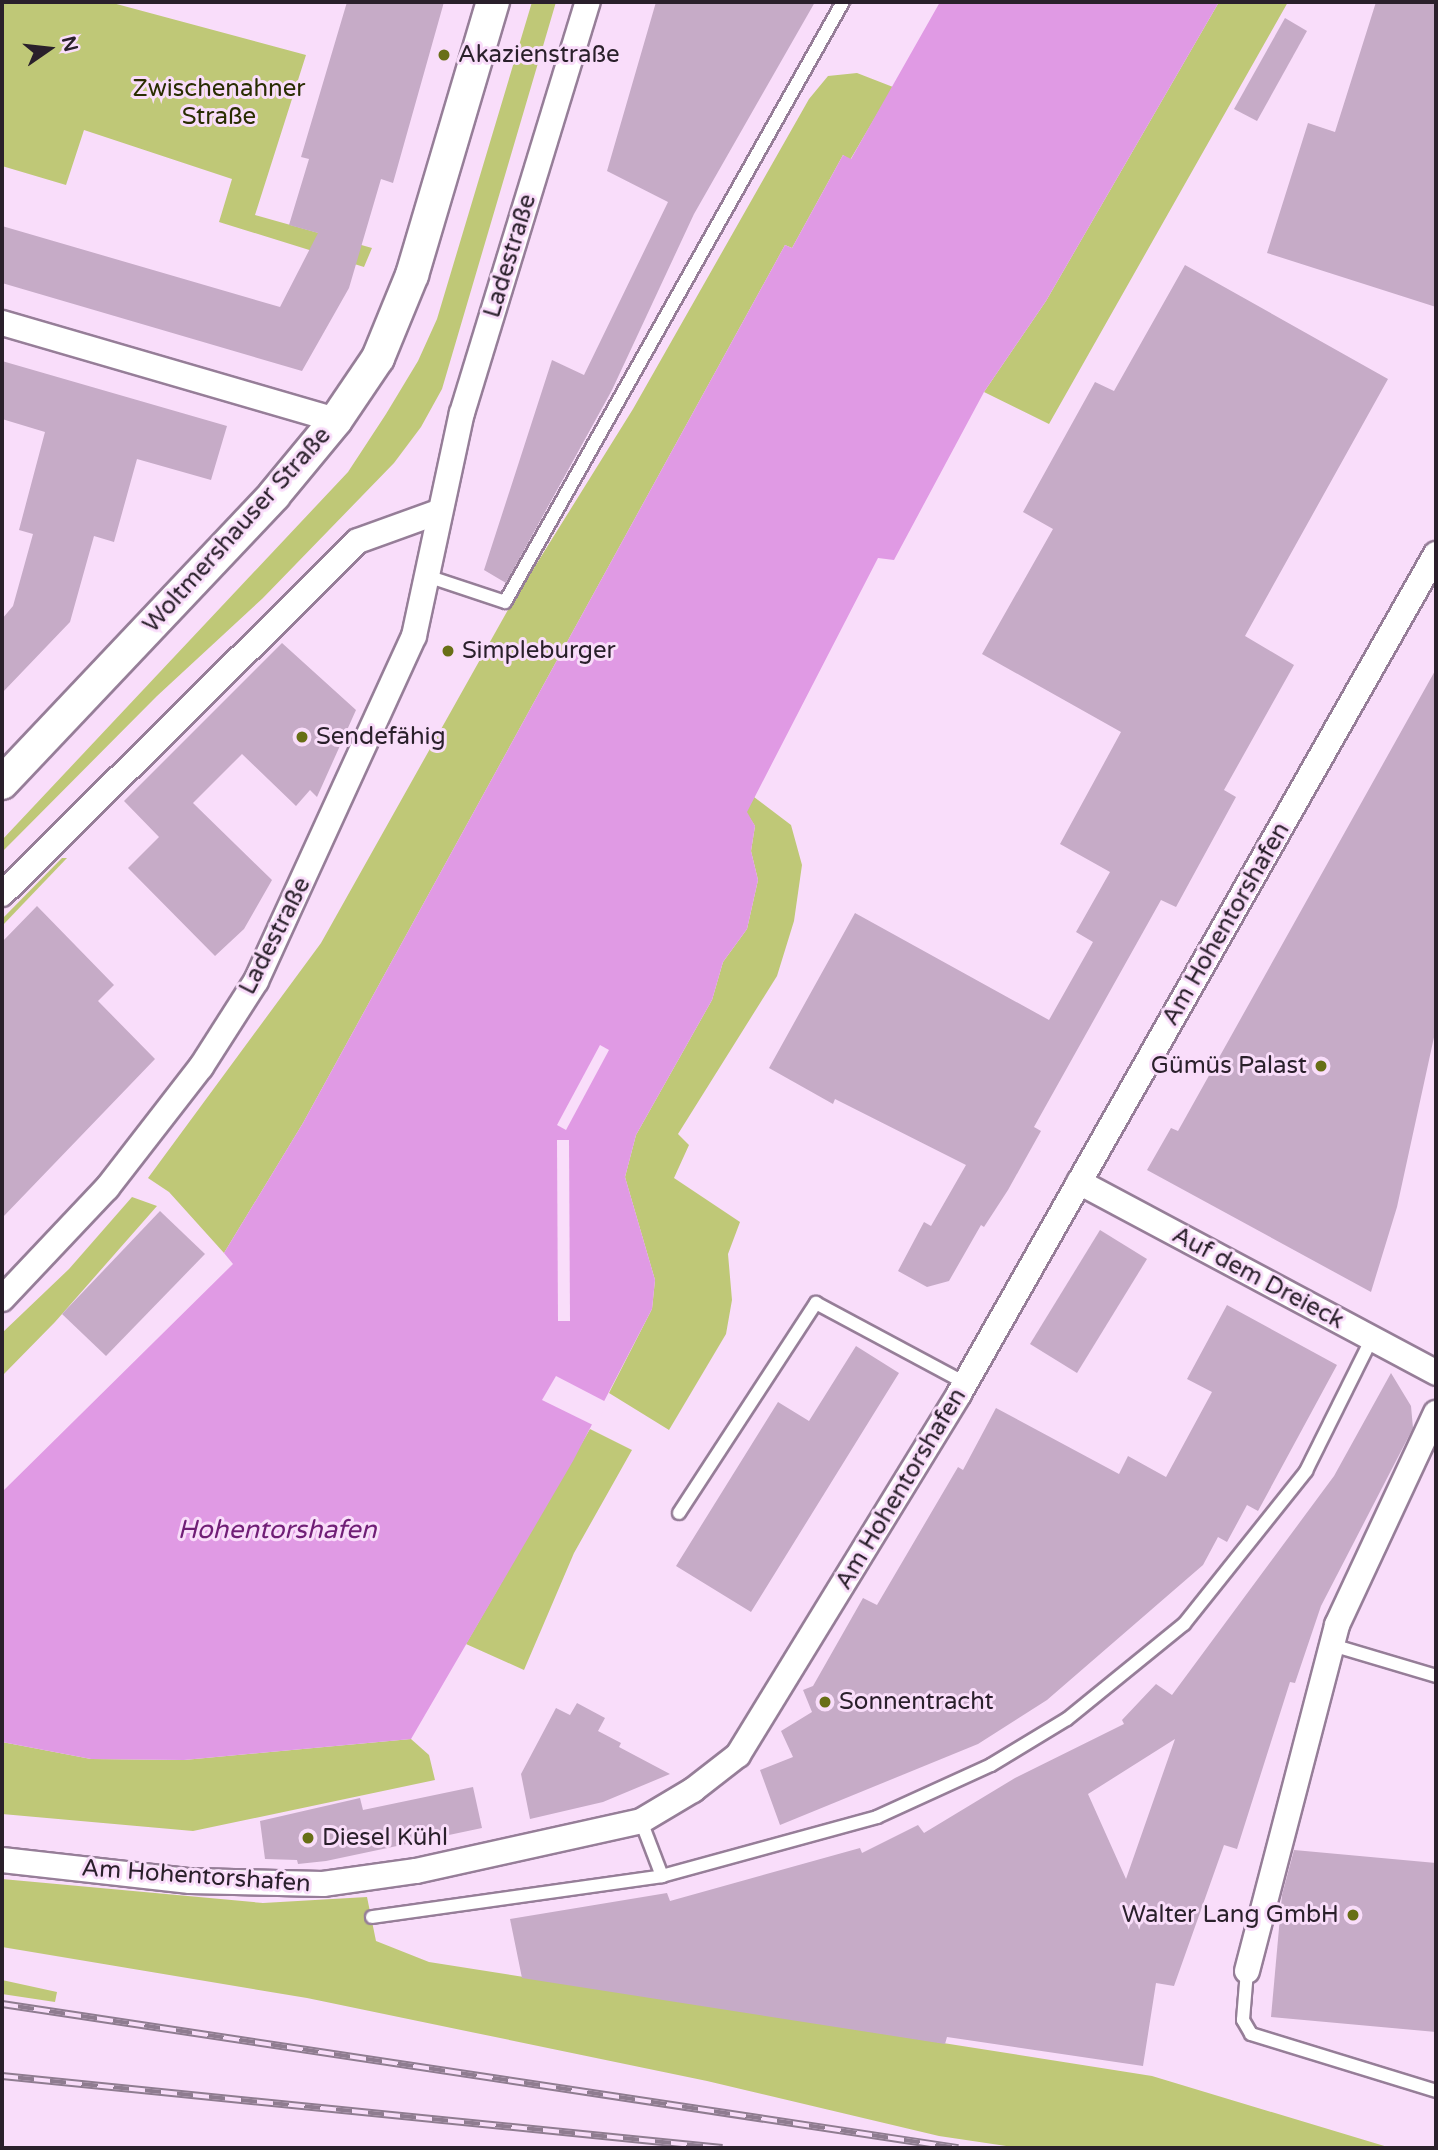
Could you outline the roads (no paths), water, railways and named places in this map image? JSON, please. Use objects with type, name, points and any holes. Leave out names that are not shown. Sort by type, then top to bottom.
[{"type":"street","name":"Woltmershauser Straße","points":[[2,783],[274,495],[336,420],[378,358],[412,275],[493,2]]},
{"type":"street","name":"Ladestraße","points":[[2,1299],[107,1188],[201,1067],[256,981],[414,636],[438,512],[462,413],[588,2]]},
{"type":"street","points":[[2,323],[336,420]]},
{"type":"street","points":[[2,894],[358,541],[438,512]]},
{"type":"street","name":"Am Hohentorshafen","points":[[2,1860],[190,1881],[323,1884],[416,1871],[640,1821],[693,1790],[738,1755],[965,1383],[1436,554]]},
{"type":"street","name":"Auf dem Dreieck","points":[[1079,1182],[1436,1373]]},
{"type":"street","points":[[1247,1971],[1332,1645],[1436,1413]]},
{"type":"lane","points":[[427,576],[505,601],[843,2]]},
{"type":"lane","points":[[679,1513],[816,1303],[965,1383]]},
{"type":"lane","points":[[372,1917],[662,1876],[877,1817],[991,1765],[1067,1720],[1193,1613],[1306,1471],[1372,1338]]},
{"type":"lane","points":[[1332,1645],[1436,1676]]},
{"type":"lane","points":[[640,1821],[662,1876]]},
{"type":"lane","points":[[1247,1971],[1243,2020],[1251,2034],[1436,2091]]},
{"type":"water","name":"Hohentorshafen","points":[[940,2],[1219,2],[1046,301],[984,392],[894,560],[878,558],[747,812],[755,826],[751,851],[758,880],[747,929],[723,962],[712,1000],[636,1135],[625,1177],[655,1280],[652,1309],[573,1461],[411,1739],[184,1760],[91,1759],[2,1742],[2,1492],[233,1264],[224,1253],[303,1123],[785,245],[792,248],[843,155],[851,159]]},
{"type":"railway","points":[[2,2004],[958,2148]]},
{"type":"railway","points":[[2,2076],[722,2148]]},
{"type":"place","name":"Akazienstraße","points":[[444,55]]},
{"type":"place","name":"Simpleburger","points":[[448,651]]},
{"type":"place","name":"Sendefähig","points":[[302,737]]},
{"type":"place","name":"Gümüs Palast","points":[[1321,1066]]},
{"type":"place","name":"Sonnentracht","points":[[825,1702]]},
{"type":"place","name":"Diesel Kühl","points":[[308,1838]]},
{"type":"place","name":"Walter Lang GmbH","points":[[1353,1915]]},
{"type":"park label","name":"Zwischenahner Straße","points":[[219,103]]}]
